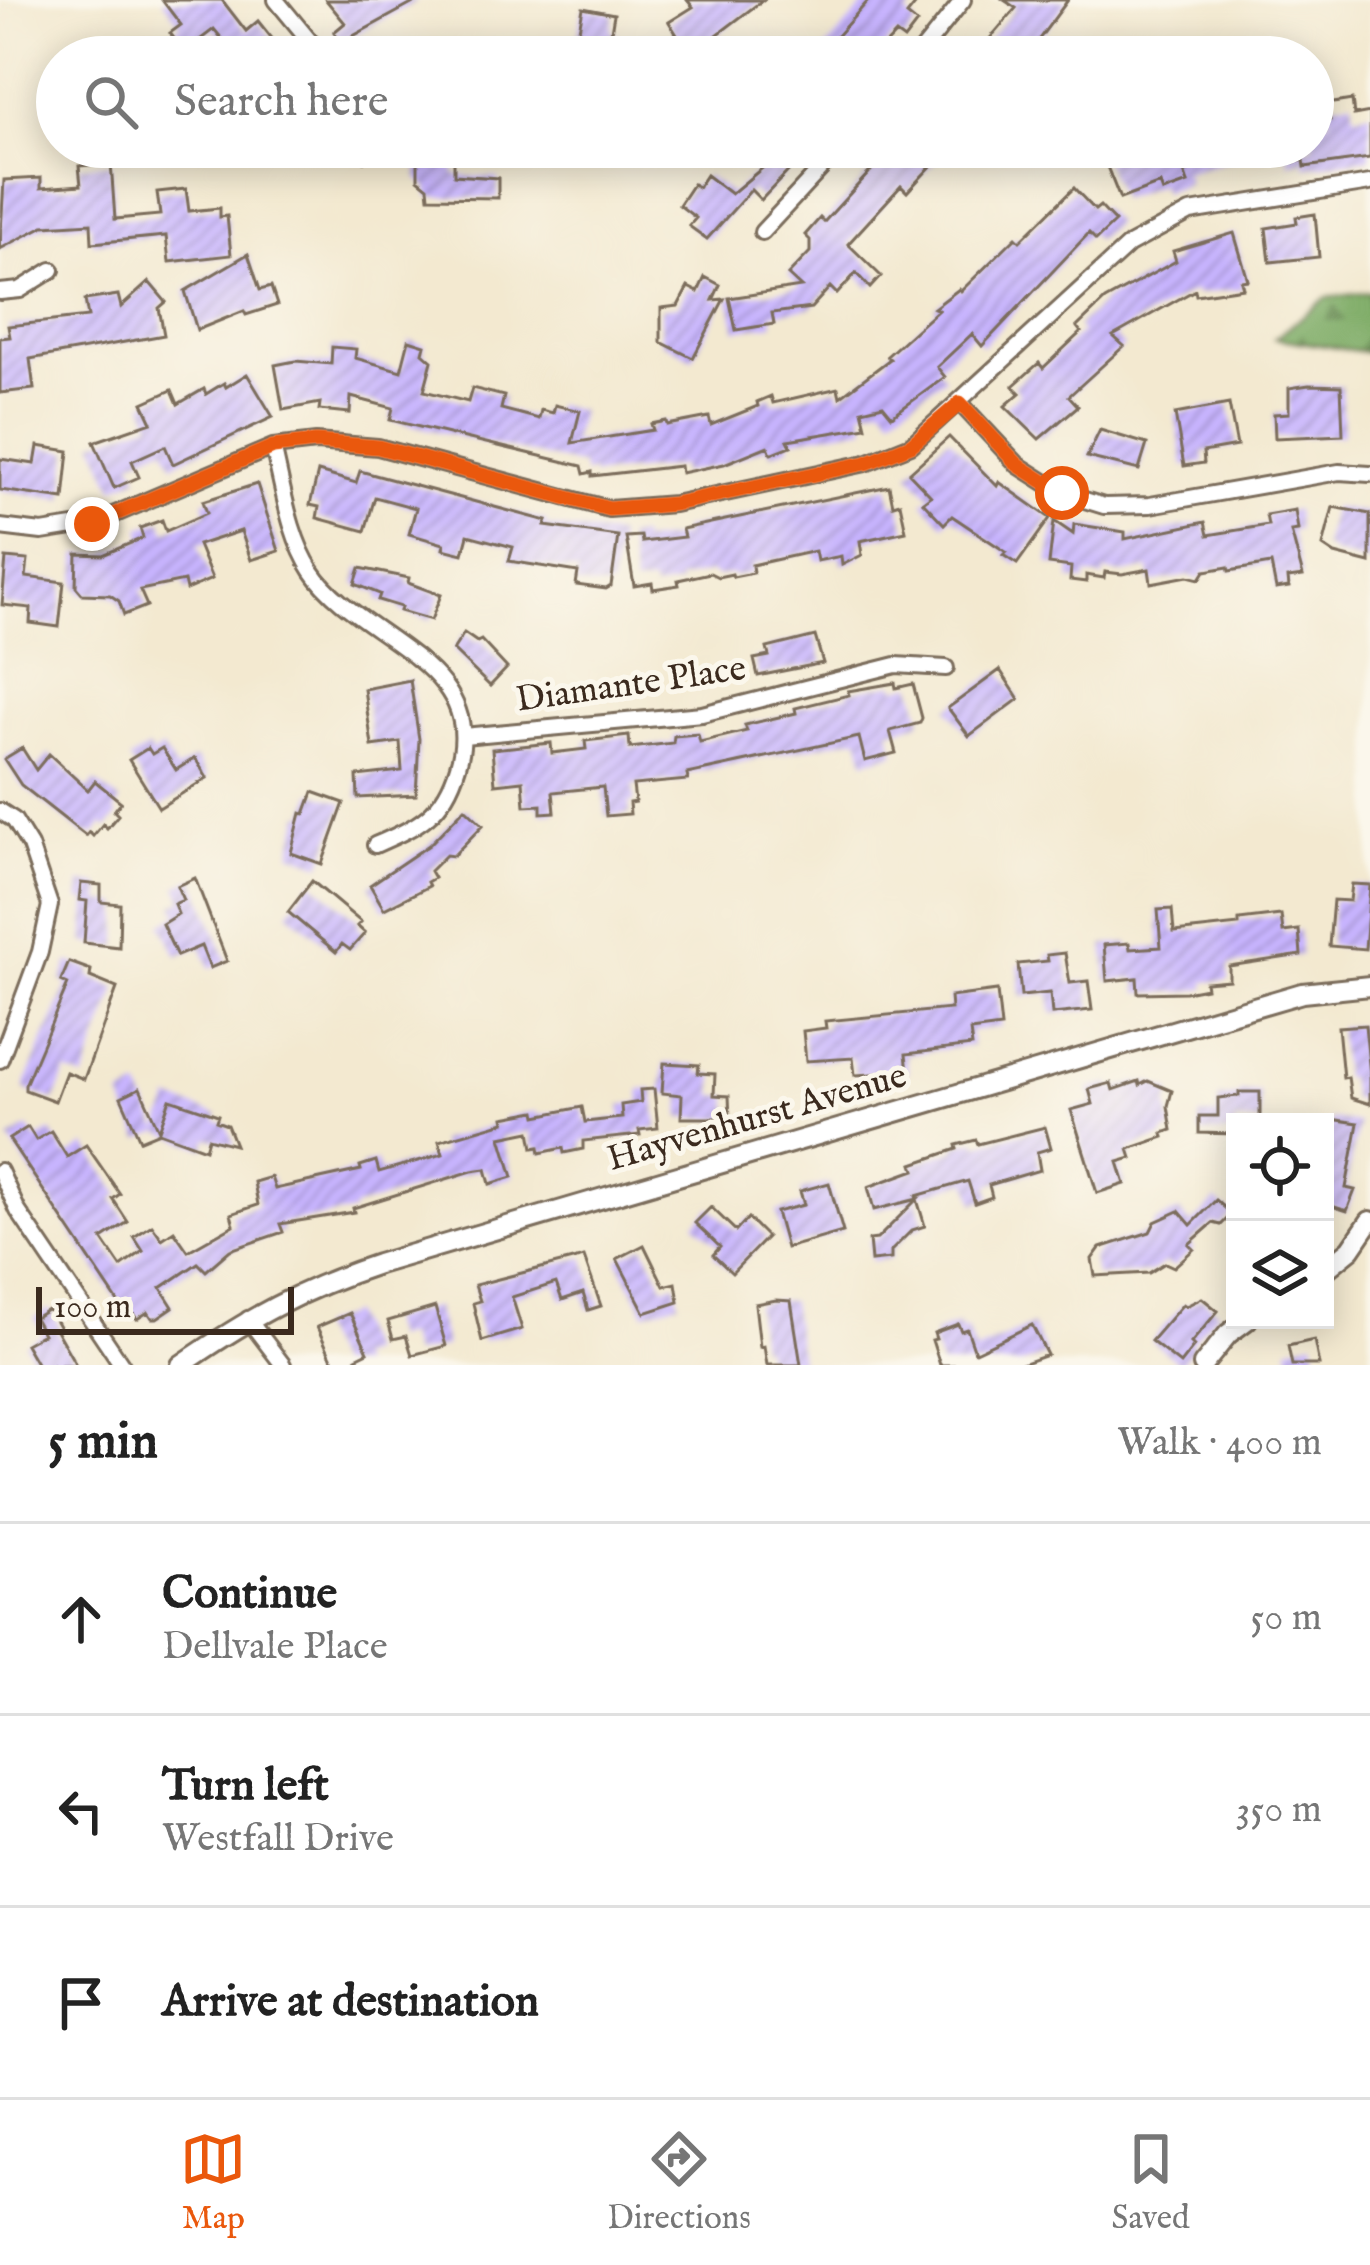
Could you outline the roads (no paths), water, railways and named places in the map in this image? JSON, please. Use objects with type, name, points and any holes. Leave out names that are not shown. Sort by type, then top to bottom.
[{"type":"main road","name":"Hayvenhurst Avenue","points":[[181,1365],[248,1319],[310,1287],[378,1264],[1302,992],[1370,986]]},
{"type":"main road","points":[[1334,1263],[1351,1249],[1370,1221]]},
{"type":"main road","points":[[1203,1365],[1235,1329]]},
{"type":"street","points":[[276,0],[306,36]]},
{"type":"street","points":[[934,36],[963,0]]},
{"type":"street","points":[[762,232],[821,168]]},
{"type":"street","points":[[0,527],[42,532],[92,524],[273,447],[316,442],[378,447],[609,509],[674,504],[866,463],[911,445],[1129,245],[1190,212],[1370,183]]},
{"type":"street","points":[[0,292],[20,290],[52,270]]},
{"type":"street","points":[[960,403],[1018,465],[1062,493],[1104,506],[1150,505],[1339,472],[1370,474]]},
{"type":"street","points":[[273,447],[295,534],[312,573],[435,673],[452,696],[463,736],[446,797],[420,826],[375,845]]},
{"type":"street","name":"Diamante Place","points":[[463,736],[701,714],[896,665],[946,668]]},
{"type":"street","points":[[0,811],[14,820],[31,846],[50,905],[40,952],[0,1060]]},
{"type":"street","points":[[0,1171],[18,1210],[122,1365]]},
{"type":"street","points":[[248,1319],[283,1365]]}]
